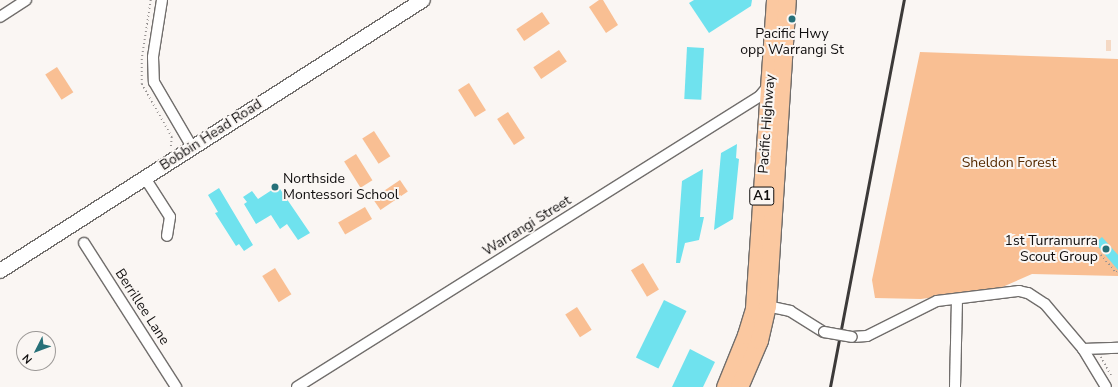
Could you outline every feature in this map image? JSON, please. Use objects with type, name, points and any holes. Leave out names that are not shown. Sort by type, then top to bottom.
[{"type":"highway","name":"Pacific Highway","points":[[725,387],[746,335],[754,308],[775,0]]},
{"type":"highway","name":"Pacific Highway","points":[[740,387],[759,340],[767,306],[787,0]]},
{"type":"main road","name":"Bobbin Head Road","points":[[0,271],[423,0]]},
{"type":"street","points":[[0,17],[26,0]]},
{"type":"street","points":[[162,0],[153,57],[154,82],[192,147]]},
{"type":"street","name":"Warrangi Street","points":[[297,387],[760,96],[769,84]]},
{"type":"street","points":[[146,178],[170,217],[167,236]]},
{"type":"street","name":"Berrillee Lane","points":[[84,243],[176,387]]},
{"type":"street","points":[[767,306],[790,311],[824,332],[852,337],[867,336],[937,301],[1019,292],[1037,297],[1110,384]]},
{"type":"street","points":[[955,387],[957,299]]},
{"type":"street","points":[[1083,350],[1118,348]]},
{"type":"path","points":[[1101,255],[1116,272],[1118,270]]},
{"type":"path","points":[[1100,348],[1101,358],[1110,384]]},
{"type":"green space","points":[[599,0],[603,0],[618,25],[606,33],[589,7]]},
{"type":"green space","points":[[542,12],[550,24],[524,41],[516,29]]},
{"type":"green space","points":[[559,50],[567,62],[541,79],[533,67]]},
{"type":"green space","name":"Sheldon Forest","points":[[920,52],[1118,59],[1118,276],[1032,274],[1000,288],[921,299],[875,298],[872,280]]},
{"type":"green space","points":[[57,67],[73,92],[62,100],[45,75]]},
{"type":"green space","points":[[469,83],[486,110],[475,117],[458,90]]},
{"type":"green space","points":[[508,112],[525,138],[514,145],[497,119]]},
{"type":"green space","points":[[374,131],[390,156],[379,164],[362,139]]},
{"type":"green space","points":[[356,154],[372,180],[361,188],[344,161]]},
{"type":"green space","points":[[400,180],[408,192],[380,210],[373,198]]},
{"type":"green space","points":[[365,207],[372,219],[345,235],[338,223]]},
{"type":"green space","points":[[643,263],[659,290],[647,297],[631,270]]},
{"type":"green space","points":[[275,268],[291,294],[279,302],[262,276]]},
{"type":"green space","points":[[577,307],[592,330],[580,337],[565,315]]},
{"type":"shaded area","points":[[1106,40],[1111,40],[1111,51],[1106,51]]},
{"type":"building","points":[[694,0],[752,0],[751,6],[709,33],[689,3]]},
{"type":"building","points":[[687,47],[704,48],[701,100],[684,99]]},
{"type":"building","points":[[737,144],[736,158],[739,159],[733,219],[714,230],[721,153]]},
{"type":"building","points":[[703,169],[700,217],[704,217],[699,240],[685,243],[680,263],[676,263],[682,181]]},
{"type":"building","points":[[278,186],[310,233],[298,240],[287,224],[280,229],[271,215],[256,224],[244,204],[247,202],[243,197],[252,191],[258,199]]},
{"type":"building","points":[[219,188],[253,245],[244,251],[239,244],[236,246],[215,213],[218,212],[208,195]]},
{"type":"building","name":"1st Turramurra Scout Group","points":[[1102,237],[1118,255],[1118,270],[1095,243]]},
{"type":"building","points":[[664,300],[686,311],[658,368],[636,358]]},
{"type":"building","points":[[690,349],[715,362],[703,387],[672,387]]},
{"type":"railway","points":[[830,387],[904,0]]},
{"type":"place","name":"Pacific Hwy opp Warrangi St","points":[[792,19]]},
{"type":"place","name":"Northside Montessori School","points":[[275,187]]},
{"type":"place","name":"1st Turramurra Scout Group","points":[[1106,249]]}]
